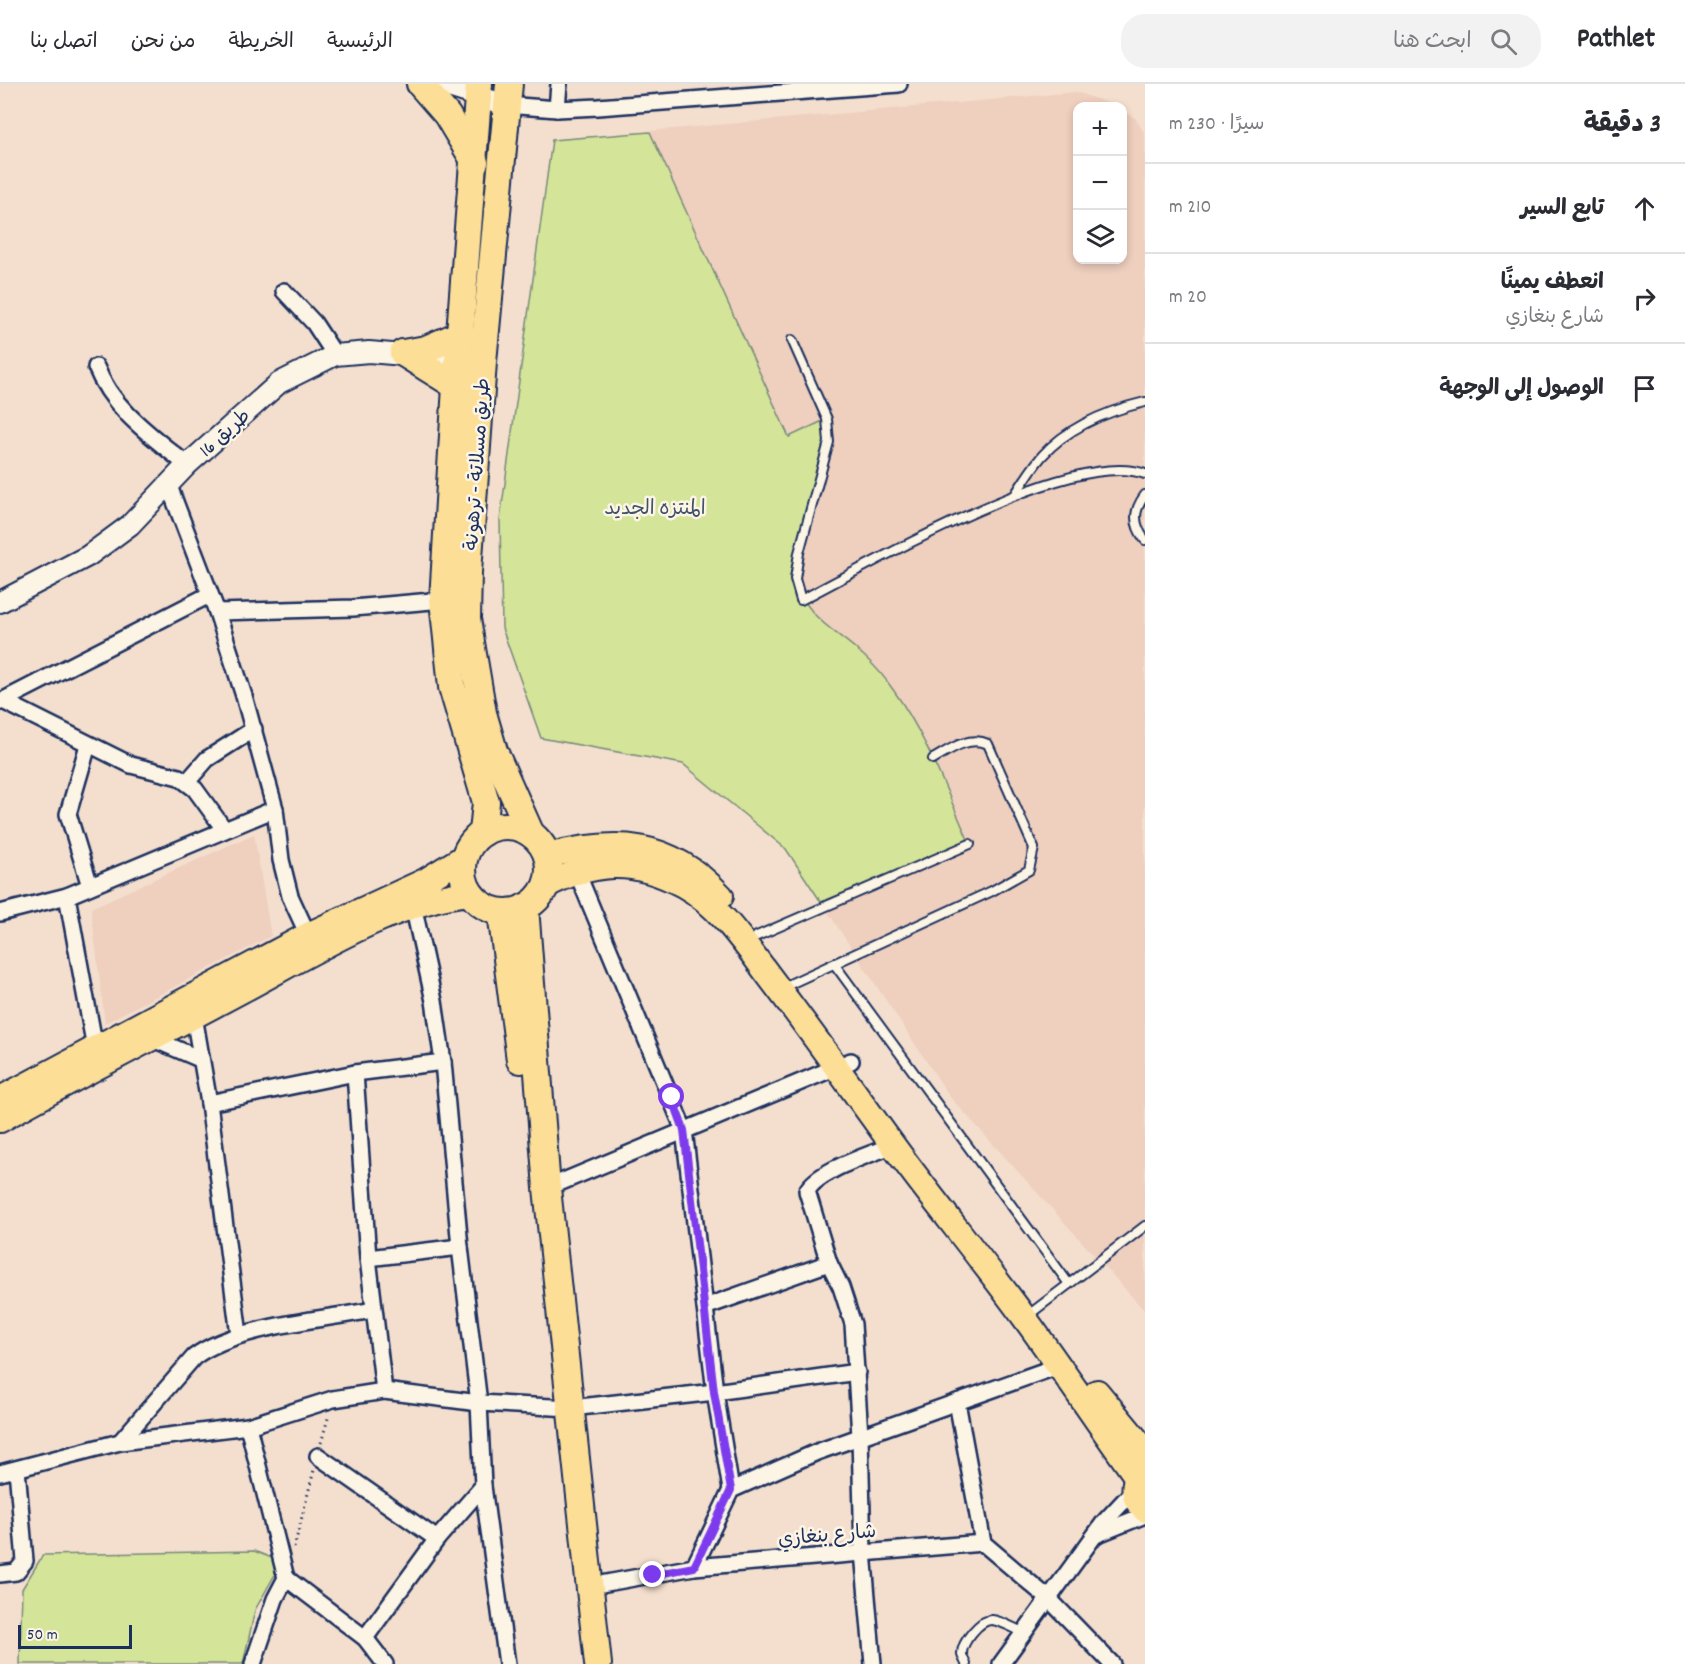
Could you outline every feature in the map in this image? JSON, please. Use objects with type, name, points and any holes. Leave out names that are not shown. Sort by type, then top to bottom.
[{"type":"highway","points":[[420,84],[447,115],[475,162]]},
{"type":"highway","name":"طريق مسلاتة - ترهونة","points":[[471,361],[461,334],[475,162],[478,90]]},
{"type":"highway","name":"طريق مسلاتة - ترهونة","points":[[507,95],[471,361],[467,620],[483,713],[494,751],[531,834]]},
{"type":"highway","points":[[403,353],[426,350],[461,334]]},
{"type":"highway","points":[[403,353],[456,386]]},
{"type":"highway","name":"طريق مسلاتة - ترهونة","points":[[471,361],[456,386],[443,600],[452,687],[486,802],[483,833]]},
{"type":"highway","points":[[499,827],[516,827],[531,834],[547,855],[549,871],[545,886],[534,901],[513,909],[478,902],[470,893],[463,870],[464,857],[471,843],[483,833],[499,827]]},
{"type":"highway","points":[[513,909],[547,1188],[583,1664]]},
{"type":"highway","points":[[513,909],[512,981],[564,1408],[590,1586],[598,1664]]},
{"type":"main road","points":[[547,855],[612,843],[647,848],[694,871],[757,936],[785,986]]},
{"type":"main road","points":[[0,1099],[308,935],[425,880],[464,857]]},
{"type":"main road","points":[[545,886],[576,870],[603,866],[626,866],[655,873],[683,885],[700,896],[714,910],[785,986],[1030,1314],[1058,1366],[1140,1485]]},
{"type":"main road","points":[[0,1120],[316,951],[413,905],[446,895],[470,893]]},
{"type":"main road","points":[[844,1064],[892,1145],[1119,1422],[1145,1450]]},
{"type":"street","points":[[439,84],[507,95],[557,109],[899,84]]},
{"type":"street","points":[[557,109],[560,84]]},
{"type":"street","points":[[284,291],[314,323],[335,354]]},
{"type":"street","name":"طريق 16","points":[[0,602],[88,556],[129,525],[187,465],[279,383],[335,354],[369,351],[471,361]]},
{"type":"street","points":[[96,367],[103,384],[135,423],[187,465]]},
{"type":"street","points":[[169,486],[217,612],[254,729],[276,809],[280,860],[290,896],[308,935]]},
{"type":"street","points":[[1,701],[209,595]]},
{"type":"street","points":[[217,612],[353,608],[443,600]]},
{"type":"street","points":[[1,701],[132,765],[178,777],[187,782],[224,829]]},
{"type":"street","points":[[187,782],[207,759],[254,729]]},
{"type":"street","points":[[88,745],[68,814],[90,886]]},
{"type":"street","points":[[0,913],[67,896],[276,809]]},
{"type":"street","points":[[576,870],[684,1130],[714,1392],[731,1490],[694,1567]]},
{"type":"street","points":[[67,896],[94,1048]]},
{"type":"street","points":[[413,905],[434,1001],[443,1062],[460,1247],[479,1403],[483,1486],[507,1664]]},
{"type":"street","points":[[194,1016],[209,1103],[239,1335]]},
{"type":"street","points":[[151,1038],[200,1059]]},
{"type":"street","points":[[209,1103],[355,1073],[443,1062]]},
{"type":"street","points":[[547,1188],[844,1064]]},
{"type":"street","points":[[355,1073],[368,1258],[384,1391]]},
{"type":"street","points":[[873,1664],[863,1552],[860,1436],[853,1324],[841,1287],[829,1263],[807,1191],[810,1185],[823,1176],[892,1145]]},
{"type":"street","points":[[368,1258],[460,1247]]},
{"type":"street","points":[[705,1307],[829,1263]]},
{"type":"street","points":[[120,1442],[194,1357],[204,1350],[239,1335],[374,1310]]},
{"type":"street","points":[[731,1490],[860,1436],[1058,1366]]},
{"type":"street","points":[[0,1473],[120,1442],[248,1426],[333,1399],[384,1391],[479,1403],[564,1408],[714,1392],[857,1372]]},
{"type":"street","points":[[957,1402],[984,1543],[1049,1599],[1112,1664]]},
{"type":"street","points":[[248,1426],[286,1578],[365,1638],[385,1664]]},
{"type":"street","points":[[318,1456],[437,1539]]},
{"type":"street","points":[[0,1574],[16,1572],[25,1561],[18,1469]]},
{"type":"street","points":[[1001,1664],[1098,1534],[1105,1521],[1140,1485]]},
{"type":"street","points":[[365,1638],[437,1539],[483,1486]]},
{"type":"street","points":[[1098,1534],[1145,1515]]},
{"type":"street","name":"شارع بنغازي","points":[[590,1586],[694,1567],[984,1543]]},
{"type":"street","points":[[253,1664],[275,1599],[286,1578]]},
{"type":"lane","points":[[792,340],[827,419],[830,442],[799,553],[795,579],[801,600],[948,524],[1015,495],[1076,476],[1117,470],[1145,474]]},
{"type":"lane","points":[[1015,495],[1041,457],[1068,432],[1121,408],[1145,402]]},
{"type":"lane","points":[[1145,495],[1137,506],[1135,519],[1145,540]]},
{"type":"lane","points":[[785,986],[992,891],[1029,870],[1034,848],[993,751],[982,741],[966,742],[933,759]]},
{"type":"lane","points":[[757,936],[970,844]]},
{"type":"lane","points":[[834,965],[1069,1284]]},
{"type":"lane","points":[[1030,1314],[1145,1226]]},
{"type":"lane","points":[[966,1664],[962,1655],[966,1640],[984,1622],[991,1620],[1024,1633]]},
{"type":"path","points":[[286,1578],[333,1399]]},
{"type":"shaded area","points":[[1076,92],[1105,102],[1073,102],[1073,264],[1127,264],[1127,113],[1136,119],[1145,134],[1145,1311],[950,1097],[786,849],[683,764],[541,738],[502,628],[500,520],[552,140]]},
{"type":"shaded area","points":[[254,834],[271,936],[105,1023],[91,908]]},
{"type":"green space","name":"المنتزه الجديد","points":[[650,132],[789,437],[827,419],[829,442],[795,579],[800,593],[823,623],[868,660],[894,691],[917,727],[970,844],[821,902],[786,849],[683,764],[541,738],[502,628],[500,520],[552,140]]},
{"type":"green space","points":[[254,1551],[282,1562],[255,1610],[243,1664],[20,1664],[22,1589],[43,1555]]},
{"type":"route","points":[[653,1575],[694,1567],[731,1490],[714,1392],[702,1268],[684,1130],[672,1097]]}]
